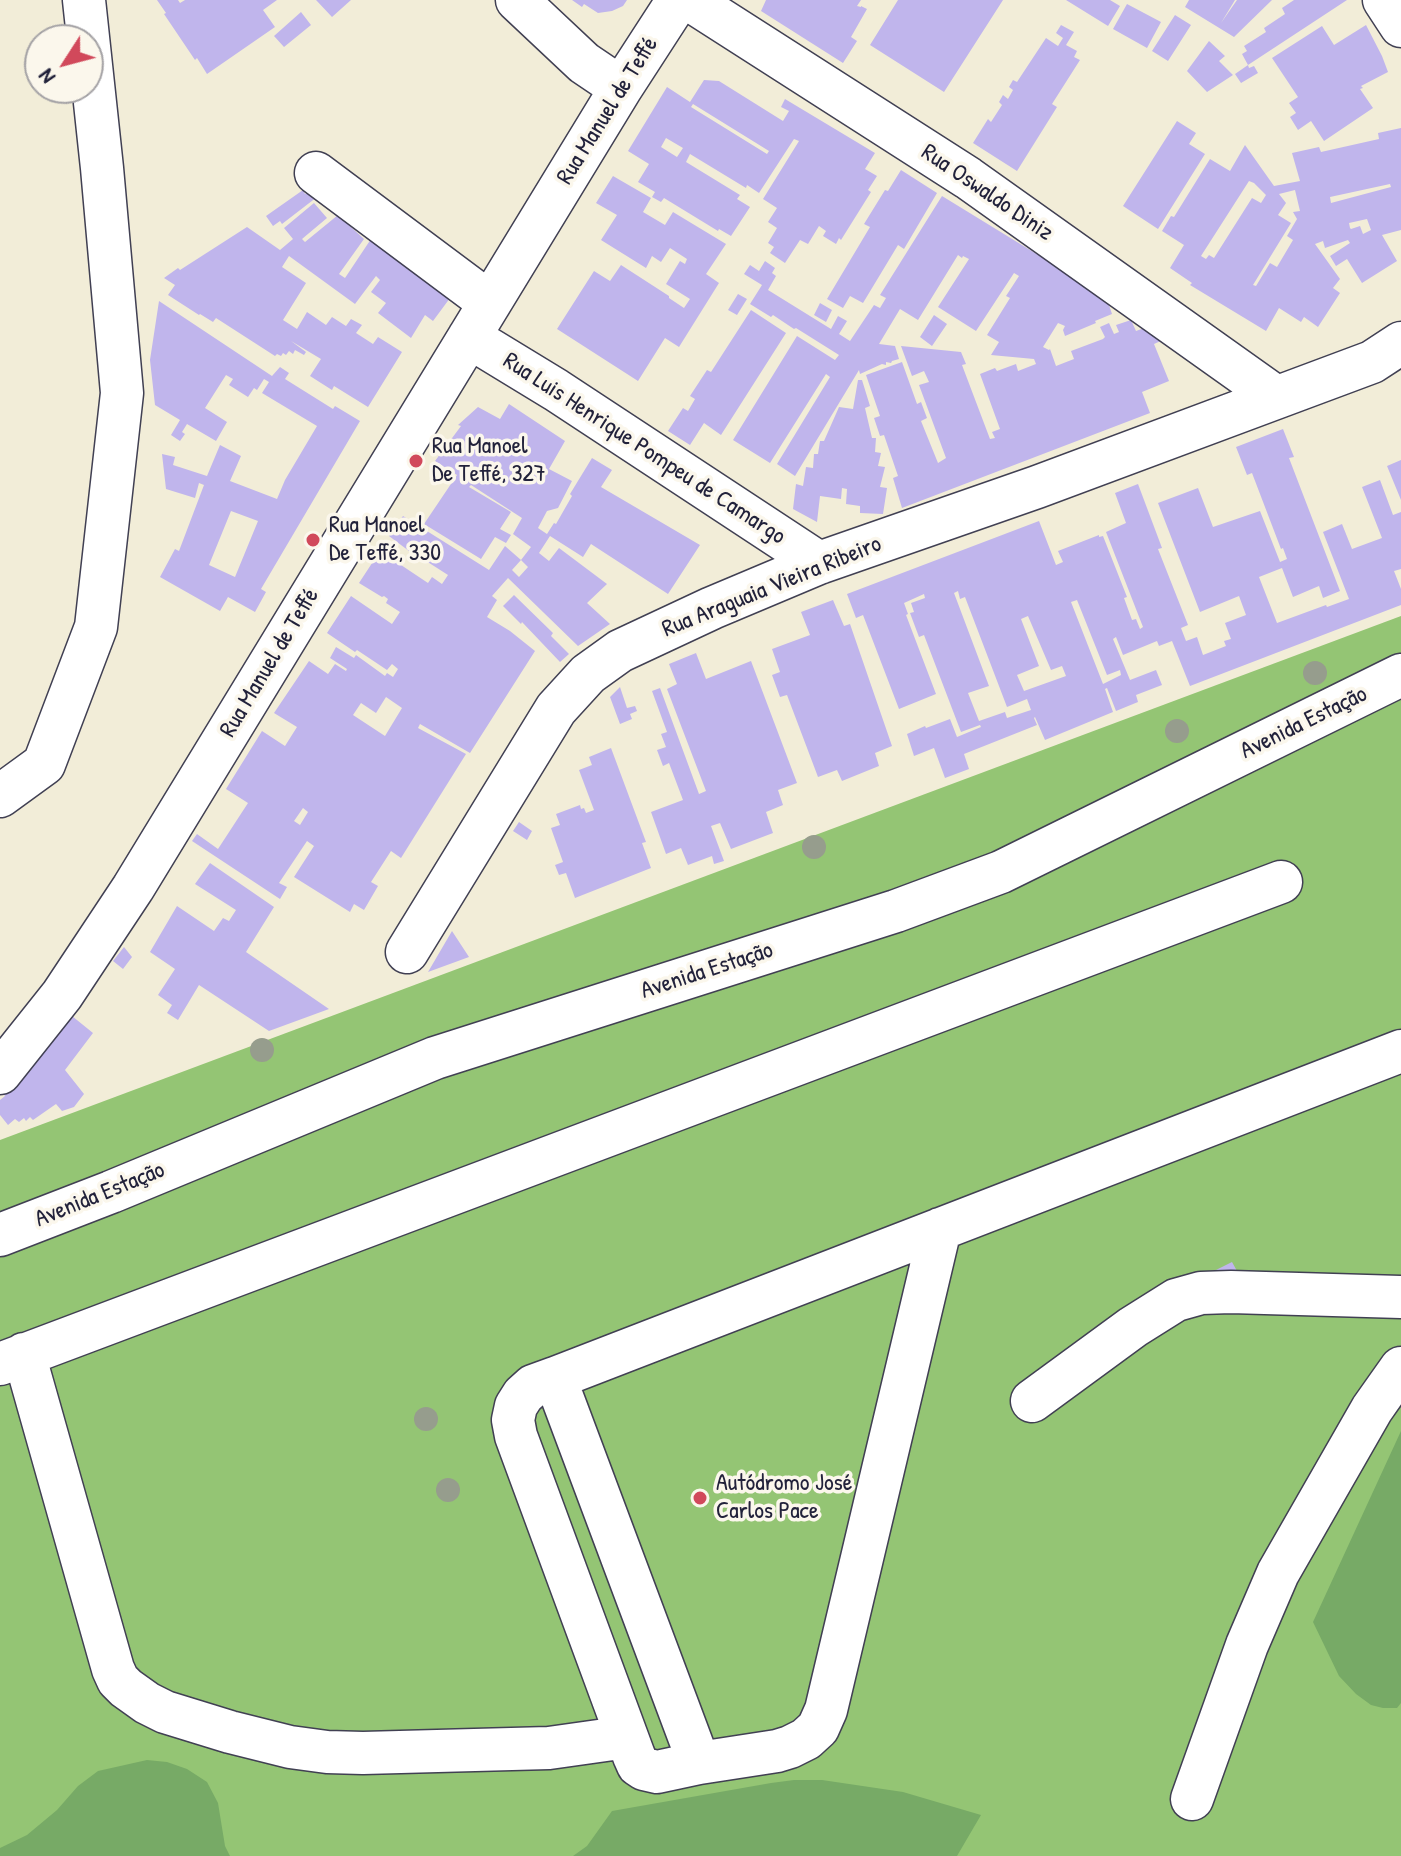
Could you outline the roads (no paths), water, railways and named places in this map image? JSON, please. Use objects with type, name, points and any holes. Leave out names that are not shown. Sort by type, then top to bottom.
[{"type":"street","points":[[0,796],[44,764],[96,627],[122,393],[84,0]]},
{"type":"street","points":[[517,0],[584,63],[621,88]]},
{"type":"street","name":"Rua Manuel de Teffé","points":[[0,1073],[62,995],[133,888],[621,88],[678,0]]},
{"type":"street","name":"Rua Oswaldo Diniz","points":[[690,0],[968,178],[1276,397]]},
{"type":"street","points":[[1384,0],[1401,26]]},
{"type":"street","name":"Rua Luis Henrique Pompeu de Camargo","points":[[316,173],[556,390],[819,563]]},
{"type":"street","name":"Rua Araguaia Vieira Ribeiro","points":[[407,952],[556,709],[588,674],[620,651],[819,563],[1037,487],[1372,362],[1401,343]]},
{"type":"street","name":"Avenida Estação","points":[[0,1235],[435,1058],[896,911],[1001,872],[1401,675]]},
{"type":"street","points":[[627,1737],[549,1748],[327,1752],[290,1747],[230,1732],[165,1712],[147,1703],[118,1680],[113,1669],[12,1359],[1281,882]]},
{"type":"street","points":[[940,1229],[826,1710],[818,1728],[790,1747],[650,1772],[638,1765],[516,1436],[513,1420],[516,1406],[523,1395],[533,1386],[1401,1051]]},
{"type":"street","points":[[1032,1401],[1133,1327],[1176,1300],[1201,1293],[1231,1292],[1401,1297]]},
{"type":"street","points":[[1192,1799],[1247,1645],[1278,1573],[1372,1409],[1401,1368]]},
{"type":"street","points":[[555,1378],[699,1763]]},
{"type":"place","name":"Rua Manoel De Teffé, 327","points":[[416,461]]},
{"type":"place","name":"Rua Manoel De Teffé, 330","points":[[313,540]]},
{"type":"place","name":"Autódromo José Carlos Pace","points":[[700,1498]]}]
